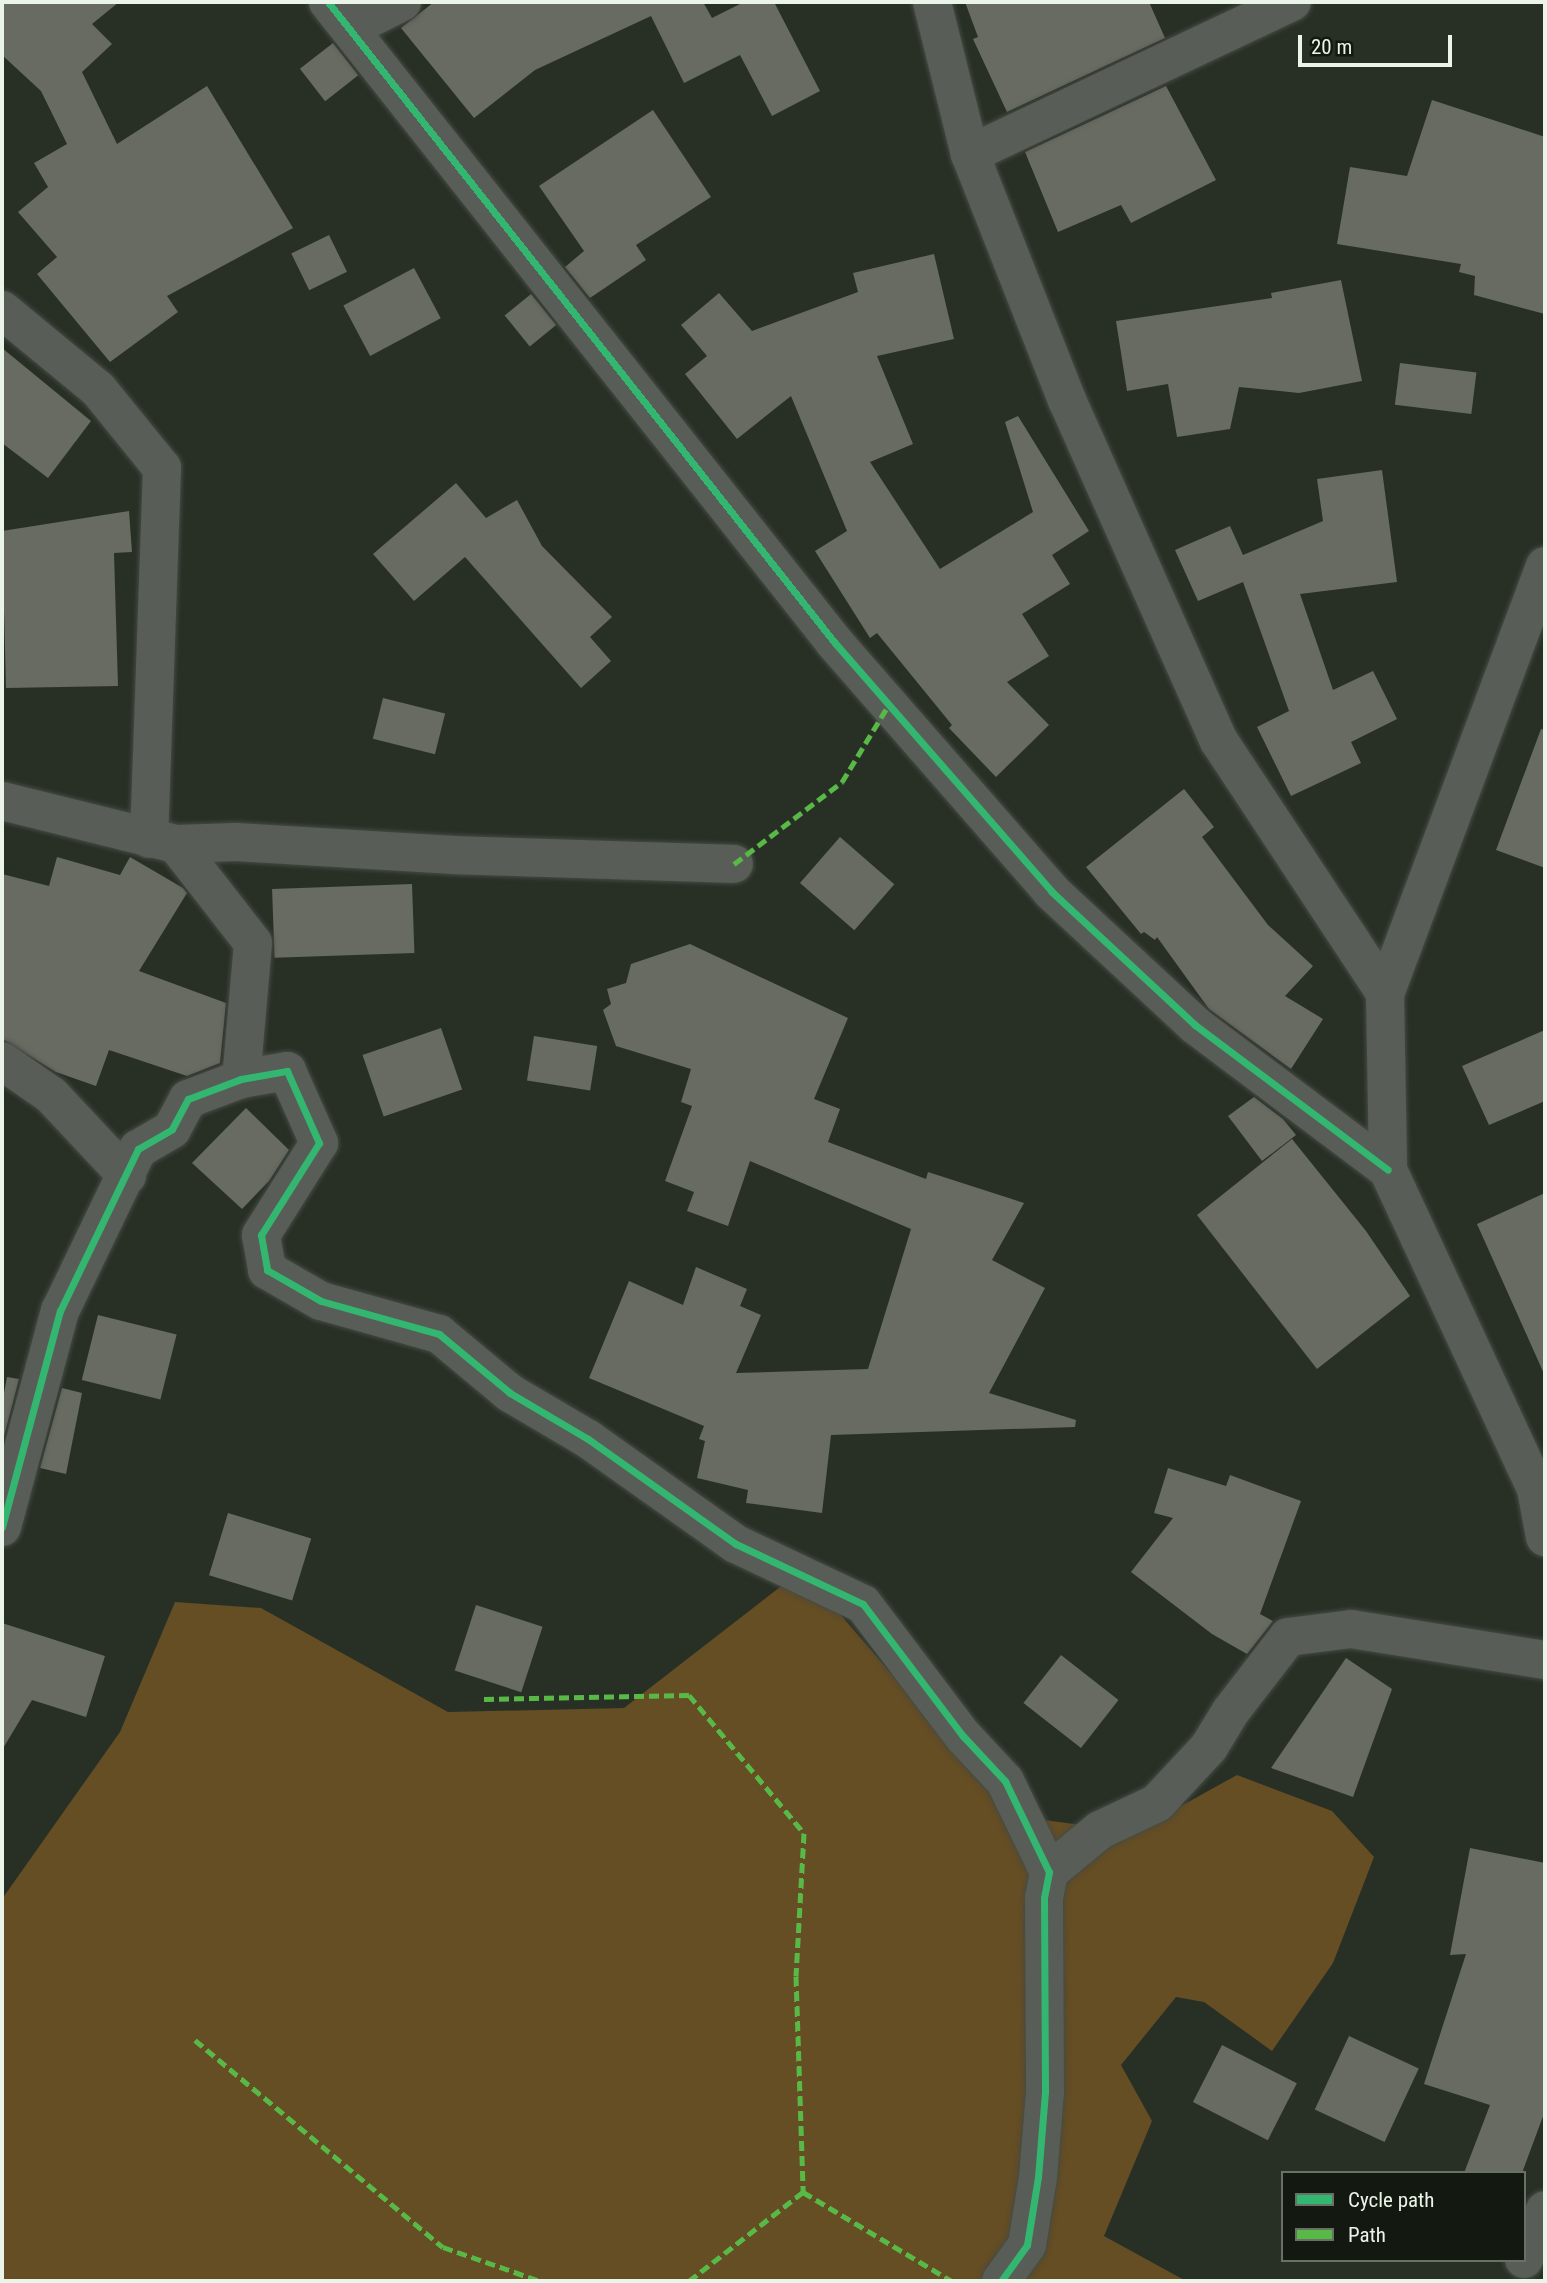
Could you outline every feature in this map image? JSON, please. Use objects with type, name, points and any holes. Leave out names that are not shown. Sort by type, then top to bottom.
[{"type":"street","points":[[402,2],[340,15],[835,643],[1052,892],[1195,1025],[1388,1170]]},
{"type":"street","points":[[933,2],[970,154],[1067,400],[1219,741],[1385,993]]},
{"type":"street","points":[[970,154],[1292,2]]},
{"type":"street","points":[[2,310],[98,388],[162,468],[162,841],[253,943],[241,1079]]},
{"type":"street","points":[[1545,566],[1385,993],[1388,1170],[1536,1489],[1545,1536]]},
{"type":"street","points":[[2,801],[29,804],[162,841],[236,842],[454,855],[734,864]]},
{"type":"street","points":[[2,1061],[51,1095],[127,1176]]},
{"type":"street","points":[[3,1517],[60,1311],[138,1149],[172,1129],[188,1099],[241,1079],[288,1071],[320,1143],[261,1235],[267,1270],[321,1301],[439,1334],[510,1393],[588,1439],[736,1544],[863,1604],[963,1736],[1005,1781],[1049,1872],[1044,1898],[1045,2092],[1038,2177],[1027,2245],[1001,2281]]},
{"type":"street","points":[[1049,1872],[1100,1830],[1157,1803],[1209,1747],[1231,1711],[1289,1637],[1351,1629],[1545,1660]]},
{"type":"street","points":[[1526,2255],[1545,2210]]},
{"type":"street","points":[[1515,2281],[1523,2262]]},
{"type":"shaded area","points":[[802,1570],[1014,1816],[1134,1832],[1237,1775],[1332,1811],[1374,1857],[1333,1963],[1272,2051],[1204,2002],[1176,1997],[1121,2065],[1152,2121],[1104,2236],[1186,2281],[2,2281],[2,1899],[120,1732],[175,1602],[261,1608],[448,1712],[624,1708]]},
{"type":"building","points":[[2,2],[119,2],[92,24],[112,44],[82,72],[117,144],[207,86],[293,228],[167,296],[178,312],[110,362],[37,274],[57,257],[18,212],[48,187],[34,163],[67,144],[41,91],[2,55]]},
{"type":"building","points":[[434,2],[703,2],[712,18],[744,2],[774,2],[820,91],[772,116],[740,55],[684,83],[651,16],[535,70],[474,118],[401,28]]},
{"type":"building","points":[[965,2],[1149,2],[1165,38],[1007,112],[973,39],[978,37]]},
{"type":"building","points":[[333,43],[358,75],[325,101],[300,69]]},
{"type":"building","points":[[1166,86],[1216,180],[1131,223],[1121,205],[1058,232],[1025,152]]},
{"type":"building","points":[[1432,100],[1545,137],[1545,314],[1474,295],[1475,276],[1459,272],[1461,264],[1337,244],[1350,167],[1407,176]]},
{"type":"building","points":[[653,110],[711,197],[636,245],[646,260],[590,298],[565,267],[584,251],[539,186]]},
{"type":"building","points":[[329,235],[347,272],[309,290],[291,253]]},
{"type":"building","points":[[934,254],[954,339],[877,356],[913,444],[870,462],[940,569],[1033,512],[1005,422],[1018,416],[1089,531],[1052,555],[1070,584],[1022,614],[1049,656],[1007,682],[1049,725],[996,777],[949,728],[952,725],[877,633],[870,638],[815,551],[847,531],[791,396],[737,439],[685,374],[707,356],[681,325],[719,293],[752,331],[858,292],[853,273]]},
{"type":"building","points":[[414,268],[441,318],[370,356],[343,306]]},
{"type":"building","points":[[1341,280],[1362,381],[1299,393],[1239,387],[1230,429],[1177,437],[1168,384],[1127,391],[1116,321],[1272,298],[1271,293]]},
{"type":"building","points":[[531,294],[556,325],[530,346],[505,315]]},
{"type":"building","points":[[2,348],[91,421],[48,478],[2,443]]},
{"type":"building","points":[[1400,363],[1476,372],[1471,414],[1395,405]]},
{"type":"building","points":[[1382,470],[1397,582],[1300,594],[1333,690],[1373,671],[1397,719],[1351,742],[1361,763],[1291,796],[1257,727],[1289,711],[1243,582],[1198,601],[1175,550],[1230,526],[1243,555],[1323,521],[1317,479]]},
{"type":"building","points":[[456,483],[486,518],[517,500],[542,546],[612,617],[590,637],[611,661],[581,688],[465,557],[414,601],[373,554]]},
{"type":"building","points":[[129,511],[132,552],[114,553],[118,686],[6,688],[2,531]]},
{"type":"building","points":[[383,698],[445,713],[435,754],[373,739]]},
{"type":"building","points":[[1541,729],[1545,730],[1545,868],[1496,850]]},
{"type":"building","points":[[1184,789],[1214,827],[1202,837],[1268,925],[1313,966],[1285,996],[1323,1019],[1291,1069],[1209,1009],[1157,937],[1155,940],[1144,932],[1141,934],[1086,867]]},
{"type":"building","points":[[840,837],[894,884],[854,930],[800,883]]},
{"type":"building","points":[[57,857],[120,875],[130,857],[187,893],[139,971],[226,1003],[220,1063],[187,1076],[109,1050],[96,1086],[56,1072],[2,1039],[2,874],[49,886]]},
{"type":"building","points":[[412,884],[414,953],[274,958],[272,889]]},
{"type":"building","points":[[690,944],[848,1018],[814,1099],[840,1109],[828,1142],[926,1179],[928,1172],[1024,1203],[992,1260],[1045,1288],[989,1393],[1076,1420],[1075,1427],[831,1435],[822,1513],[746,1503],[748,1490],[697,1478],[705,1441],[699,1439],[704,1426],[589,1378],[629,1281],[683,1305],[696,1267],[747,1289],[740,1306],[761,1315],[736,1373],[868,1369],[911,1229],[750,1161],[728,1226],[687,1211],[694,1192],[665,1181],[692,1106],[681,1102],[691,1069],[616,1046],[603,1010],[611,1004],[607,989],[626,983],[631,964]]},
{"type":"building","points":[[441,1028],[462,1089],[384,1116],[363,1055]]},
{"type":"building","points":[[1545,1030],[1545,1101],[1489,1125],[1462,1066]]},
{"type":"building","points":[[534,1036],[597,1046],[590,1090],[527,1080]]},
{"type":"building","points":[[1254,1097],[1283,1119],[1296,1135],[1262,1161],[1228,1116]]},
{"type":"building","points":[[246,1108],[289,1150],[269,1181],[242,1209],[192,1163]]},
{"type":"building","points":[[1292,1139],[1366,1231],[1410,1296],[1317,1369],[1197,1215]]},
{"type":"building","points":[[1545,1193],[1545,1376],[1477,1224]]},
{"type":"building","points":[[98,1315],[177,1335],[160,1400],[82,1380]]},
{"type":"building","points":[[7,1377],[19,1379],[2,1444],[2,1404]]},
{"type":"building","points":[[62,1388],[82,1393],[66,1474],[40,1468]]},
{"type":"building","points":[[1168,1468],[1226,1486],[1230,1475],[1301,1501],[1260,1614],[1273,1621],[1247,1654],[1212,1634],[1131,1572],[1173,1518],[1154,1513]]},
{"type":"building","points":[[228,1513],[311,1538],[292,1601],[209,1575]]},
{"type":"building","points":[[476,1605],[543,1627],[521,1692],[455,1671]]},
{"type":"building","points":[[2,1623],[105,1656],[86,1717],[32,1700],[2,1750]]},
{"type":"building","points":[[1061,1655],[1119,1700],[1081,1748],[1023,1703]]},
{"type":"building","points":[[1346,1658],[1392,1689],[1353,1797],[1271,1768]]},
{"type":"building","points":[[1470,1848],[1545,1863],[1545,2111],[1523,2171],[1465,2171],[1490,2105],[1424,2084],[1466,1954],[1450,1955]]},
{"type":"building","points":[[1349,2036],[1419,2069],[1385,2142],[1315,2109]]},
{"type":"building","points":[[1222,2045],[1297,2083],[1268,2140],[1193,2102]]},
{"type":"marked path","points":[[734,864],[842,782],[888,706]]},
{"type":"marked path","points":[[484,1699],[689,1695],[804,1833],[796,1976],[803,2192]]},
{"type":"marked path","points":[[195,2040],[443,2247],[540,2281]]},
{"type":"marked path","points":[[803,2192],[952,2281]]},
{"type":"marked path","points":[[689,2281],[803,2192]]},
{"type":"cycle path","points":[[328,2],[835,643],[1052,892],[1195,1025],[1388,1170]]},
{"type":"cycle path","points":[[2,1527],[60,1311],[138,1149],[172,1129],[188,1099],[241,1079],[287,1071],[319,1143],[261,1235],[267,1270],[321,1301],[439,1334],[510,1393],[588,1439],[736,1544],[863,1604],[963,1736],[1005,1781],[1049,1872],[1044,1898],[1045,2092],[1038,2177],[1027,2245],[1001,2281]]}]
